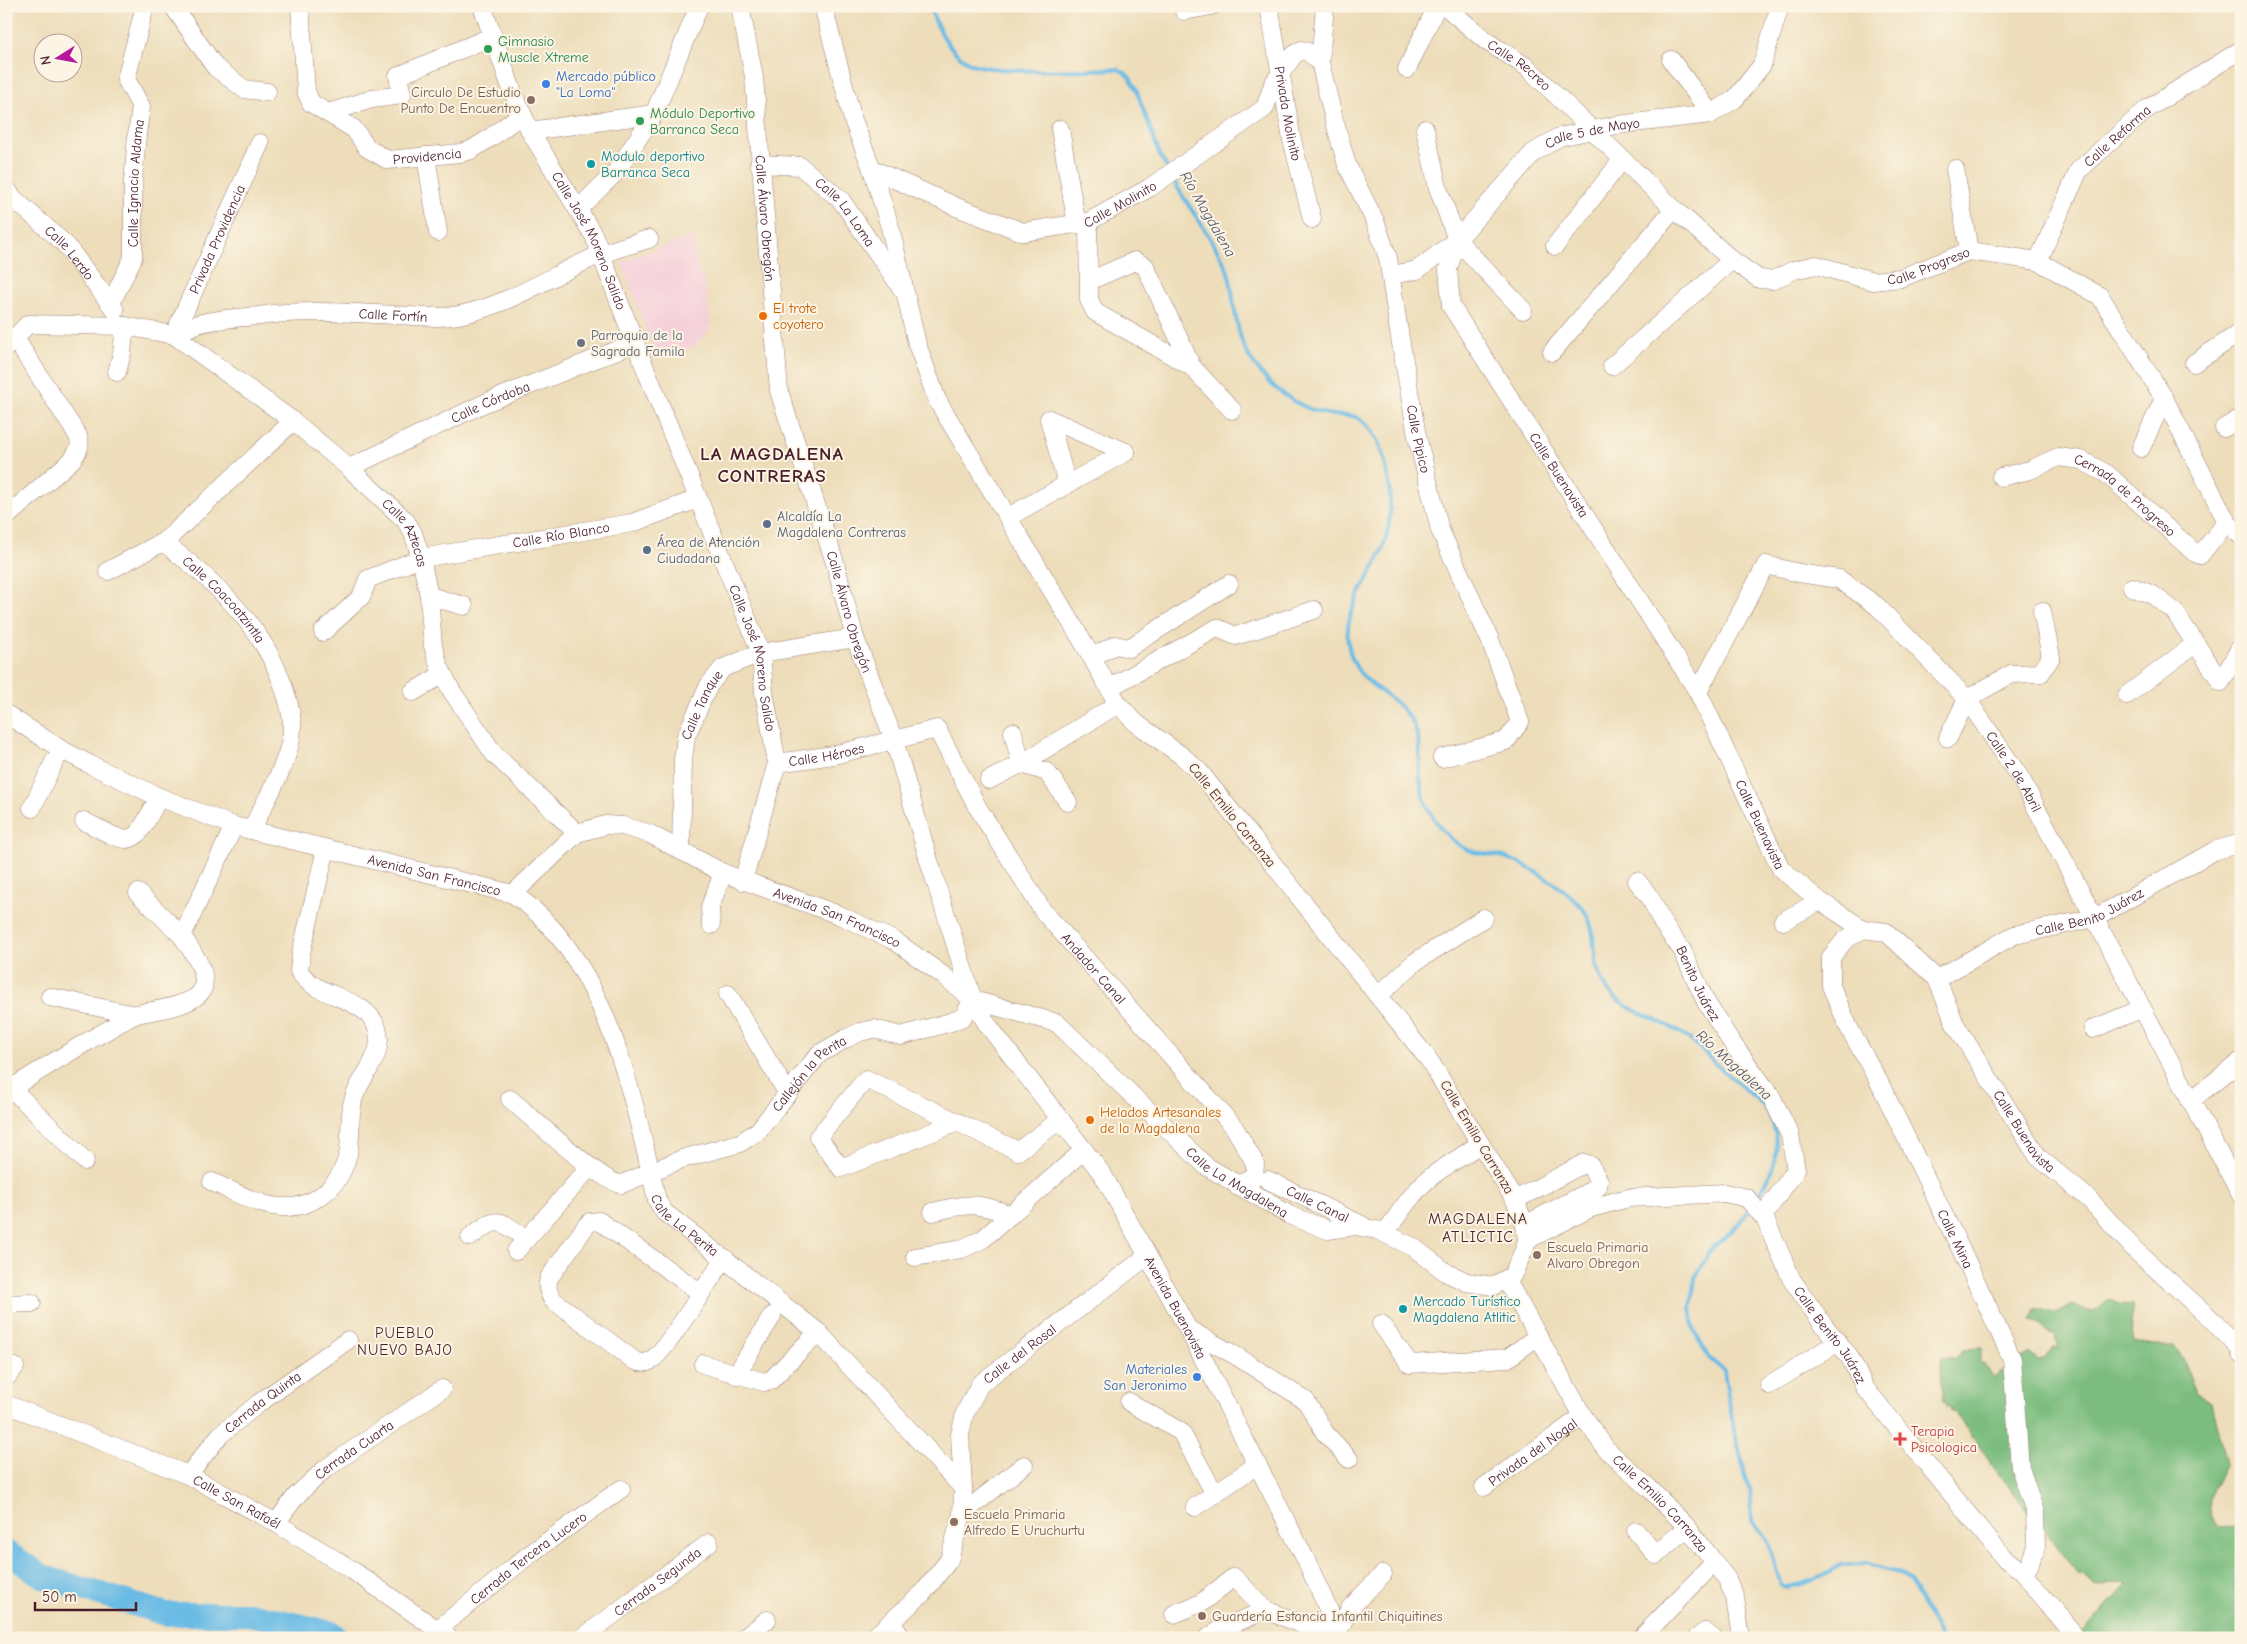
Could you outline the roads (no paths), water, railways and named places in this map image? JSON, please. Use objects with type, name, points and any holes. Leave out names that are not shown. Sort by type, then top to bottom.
[{"type":"street","name":"Calle Ignacio Aldama","points":[[111,303],[133,258],[133,182],[136,134],[141,107],[126,79],[145,6]]},
{"type":"street","points":[[173,6],[215,67],[244,89],[267,92]]},
{"type":"street","name":"Providencia","points":[[300,6],[306,91],[311,103],[354,128],[367,148],[388,160],[460,153],[471,150],[522,114]]},
{"type":"street","name":"Calle José Moreno Salido","points":[[482,6],[530,131],[590,228],[761,653],[764,692],[777,763]]},
{"type":"street","points":[[579,208],[616,172],[654,114],[699,6]]},
{"type":"street","name":"Calle Álvaro Obregón","points":[[740,6],[754,77],[759,164],[779,391],[835,563],[855,638],[894,740],[929,862],[973,1000]]},
{"type":"street","name":"Calle Emilio Carranza","points":[[823,6],[853,120],[872,169],[890,227],[917,344],[937,400],[1092,657],[1113,696],[1136,723],[1182,756],[1199,771],[1404,1026],[1430,1060],[1515,1200],[1526,1232]]},
{"type":"street","points":[[1184,11],[1211,6]]},
{"type":"street","name":"Privada Molinito","points":[[1269,6],[1292,140],[1312,219]]},
{"type":"street","points":[[1407,69],[1437,6]]},
{"type":"street","name":"Calle Recreo","points":[[1445,6],[1486,41],[1527,67],[1589,129]]},
{"type":"street","name":"Calle 5 de Mayo","points":[[1392,275],[1417,270],[1457,240],[1533,153],[1558,137],[1589,129],[1711,114],[1735,99],[1762,65],[1780,6]]},
{"type":"street","name":"Calle Pipico","points":[[1327,7],[1320,62],[1347,165],[1375,221],[1388,258],[1417,436],[1440,530],[1490,640],[1520,722],[1506,741],[1442,758]]},
{"type":"street","points":[[328,113],[372,99],[402,95],[398,76],[493,36]]},
{"type":"street","name":"Calle Molinito","points":[[872,169],[959,208],[1023,232],[1082,223],[1149,188],[1265,108],[1273,84],[1294,55],[1300,50],[1308,52],[1320,62]]},
{"type":"street","name":"Calle Reforma","points":[[2038,261],[2079,170],[2147,109],[2241,50]]},
{"type":"street","points":[[1671,60],[1711,114]]},
{"type":"street","points":[[530,131],[654,114]]},
{"type":"street","points":[[1060,129],[1082,223],[1089,281],[1089,300],[1095,312],[1192,367],[1232,410]]},
{"type":"street","points":[[1425,129],[1438,188],[1457,240],[1523,310]]},
{"type":"street","name":"Calle Progreso","points":[[1589,129],[1674,209],[1732,260],[1758,279],[1773,280],[1794,270],[1816,265],[1873,281],[1901,278],[1968,252],[2038,261],[2100,296],[2164,398],[2227,522],[2241,536]]},
{"type":"street","name":"Privada Providencia","points":[[176,336],[260,143]]},
{"type":"street","points":[[426,156],[438,232]]},
{"type":"street","points":[[1555,246],[1622,160]]},
{"type":"street","name":"Calle La Loma","points":[[759,164],[800,166],[841,200],[907,296]]},
{"type":"street","points":[[1955,169],[1968,252]]},
{"type":"street","name":"Calle Lerdo","points":[[6,188],[13,198],[66,245],[111,303],[125,326]]},
{"type":"street","points":[[1552,352],[1674,209]]},
{"type":"street","name":"Calle Fortín","points":[[176,336],[181,331],[190,327],[210,322],[264,315],[316,312],[440,318],[460,315],[500,303],[601,254],[649,239]]},
{"type":"street","name":"Calle Buenavista","points":[[1457,240],[1448,269],[1451,306],[1698,692],[1781,869],[1820,902],[1863,929],[1886,932],[1937,979],[1955,1024],[2038,1157],[2089,1199],[2136,1251],[2210,1317],[2239,1348],[2241,1354]]},
{"type":"street","points":[[1612,366],[1732,260]]},
{"type":"street","points":[[1089,281],[1135,261],[1145,266],[1192,367]]},
{"type":"street","points":[[6,517],[72,460],[78,451],[80,443],[78,436],[10,342],[28,324],[125,326],[122,353],[117,372]]},
{"type":"street","name":"Calle Aztecas","points":[[125,326],[176,336],[293,421],[405,520],[414,533],[421,558],[429,596],[433,646],[451,690],[494,754],[577,833]]},
{"type":"street","points":[[2194,363],[2241,332]]},
{"type":"street","name":"Calle Córdoba","points":[[348,468],[486,403],[635,343]]},
{"type":"street","points":[[2141,448],[2164,398]]},
{"type":"street","points":[[2224,428],[2241,418]]},
{"type":"street","points":[[108,571],[163,542],[203,508],[293,421]]},
{"type":"street","name":"Cerrada de Progreso","points":[[2001,477],[2030,470],[2058,456],[2081,460],[2107,474],[2195,553],[2200,555],[2227,522]]},
{"type":"street","points":[[1008,517],[1067,484]]},
{"type":"street","name":"Calle Río Blanco","points":[[323,632],[361,597],[368,579],[421,558],[618,526],[698,499]]},
{"type":"street","name":"Calle Coacoatzintla","points":[[163,542],[224,593],[244,616],[274,661],[284,686],[291,712],[291,742],[274,784],[242,828],[182,936]]},
{"type":"street","name":"Calle 2 de Abril","points":[[1698,692],[1766,565],[1799,574],[1839,579],[1877,606],[1967,699],[2021,779],[2241,1195]]},
{"type":"street","points":[[1092,657],[1116,645],[1129,648],[1229,584]]},
{"type":"street","points":[[2132,587],[2153,594],[2174,611],[2221,682],[2241,646]]},
{"type":"street","points":[[429,596],[464,606]]},
{"type":"street","points":[[989,780],[1021,764],[1113,696],[1217,628],[1236,636],[1314,610]]},
{"type":"street","points":[[1948,738],[1967,699],[2011,674],[2041,673],[2051,656],[2042,611]]},
{"type":"street","name":"Calle Tanque","points":[[681,851],[683,759],[686,736],[709,685],[723,668],[761,653],[855,638]]},
{"type":"street","points":[[2128,695],[2195,644]]},
{"type":"street","points":[[412,692],[443,674]]},
{"type":"street","name":"Avenida San Francisco","points":[[6,714],[62,750],[159,797],[242,828],[513,894],[577,833],[606,825],[622,826],[650,834],[723,873],[839,915],[895,941],[944,976],[973,1000]]},
{"type":"street","name":"Calle Héroes","points":[[743,881],[777,763],[834,755],[937,729]]},
{"type":"street","name":"Andador Canal","points":[[937,729],[978,808],[1043,911],[1234,1127],[1254,1163],[1254,1178],[1246,1180],[1238,1187]]},
{"type":"street","points":[[1013,732],[1021,764]]},
{"type":"street","points":[[32,808],[54,762],[62,750]]},
{"type":"street","points":[[1021,764],[1047,772],[1068,802]]},
{"type":"street","points":[[84,822],[114,837],[129,839],[138,835],[159,797]]},
{"type":"street","name":"Calle Benito Juárez","points":[[1937,979],[2014,935],[2095,918],[2214,851],[2241,843]]},
{"type":"street","points":[[212,1182],[259,1202],[274,1206],[310,1202],[330,1190],[340,1177],[348,1154],[353,1098],[379,1049],[379,1038],[376,1027],[362,1009],[308,982],[299,971],[301,953],[326,849]]},
{"type":"street","points":[[711,925],[710,907],[723,873]]},
{"type":"street","name":"Benito Juárez","points":[[1637,881],[1650,897],[1663,924],[1682,950],[1706,1002],[1732,1043],[1771,1096],[1790,1135],[1796,1170],[1762,1215]]},
{"type":"street","points":[[85,1161],[9,1086],[135,1015],[183,1003],[196,998],[203,989],[204,980],[201,968],[182,936],[138,893]]},
{"type":"street","name":"Calle La Perita","points":[[513,894],[529,904],[563,941],[577,960],[588,982],[627,1074],[657,1200],[664,1212],[818,1332],[963,1488]]},
{"type":"street","points":[[1783,921],[1820,902]]},
{"type":"street","points":[[1378,996],[1415,962],[1484,918]]},
{"type":"street","name":"Calle Mina","points":[[1863,929],[1846,940],[1831,957],[1832,986],[1849,1028],[1879,1082],[1918,1161],[2012,1359],[2020,1468],[2035,1512],[2036,1546],[2030,1566],[2021,1572]]},
{"type":"street","points":[[728,994],[788,1094]]},
{"type":"street","points":[[50,997],[135,1015]]},
{"type":"street","name":"Calle La Magdalena","points":[[973,1000],[1057,1023],[1206,1166],[1238,1187],[1289,1215],[1328,1230],[1341,1227],[1368,1228],[1385,1233],[1413,1247],[1447,1273],[1467,1282],[1493,1286],[1506,1281]]},
{"type":"street","name":"Callejón la Perita","points":[[510,1099],[590,1167],[617,1184],[652,1173],[682,1159],[740,1143],[758,1131],[818,1054],[844,1039],[860,1032],[874,1029],[901,1036],[951,1022],[963,1017],[973,1000]]},
{"type":"street","name":"Avenida Buenavista","points":[[973,1000],[987,1024],[1061,1119],[1115,1195],[1146,1257],[1188,1330],[1308,1562],[1339,1635]]},
{"type":"street","points":[[2093,1029],[2141,1009]]},
{"type":"street","points":[[2190,1101],[2241,1061]]},
{"type":"street","points":[[958,1122],[841,1168],[818,1137],[866,1079],[958,1122],[1018,1151],[1061,1119]]},
{"type":"street","points":[[1385,1233],[1404,1207],[1432,1176],[1466,1155],[1480,1143]]},
{"type":"street","points":[[915,1257],[962,1249],[983,1239],[1084,1150]]},
{"type":"street","points":[[1506,1281],[1515,1272],[1526,1232],[1598,1186],[1600,1181],[1590,1165],[1585,1164],[1515,1200]]},
{"type":"street","points":[[470,1237],[489,1223],[496,1221],[504,1224],[521,1245],[590,1167]]},
{"type":"street","name":"Calle Canal","points":[[1268,1180],[1368,1228]]},
{"type":"street","name":"Calle Benito Juárez","points":[[1526,1232],[1591,1208],[1628,1198],[1725,1193],[1747,1198],[1762,1215],[1792,1280],[1848,1356],[1865,1388],[2003,1557],[2021,1572],[2073,1633],[2074,1638]]},
{"type":"street","points":[[933,1212],[971,1204],[987,1206],[1011,1215]]},
{"type":"street","points":[[701,1293],[599,1221],[590,1222],[586,1226],[548,1278],[547,1284],[553,1300],[640,1363],[651,1361],[657,1356],[701,1293],[724,1258]]},
{"type":"street","name":"Calle del Rosal","points":[[873,1638],[923,1593],[949,1560],[962,1514],[963,1488],[960,1435],[966,1413],[980,1384],[1146,1257]]},
{"type":"street","name":"Calle Emilio Carranza","points":[[1506,1281],[1583,1416],[1606,1449],[1649,1488],[1687,1527],[1727,1579],[1735,1598],[1741,1632]]},
{"type":"street","points":[[6,1304],[32,1303]]},
{"type":"street","points":[[736,1375],[772,1316]]},
{"type":"street","points":[[1381,1324],[1410,1364],[1508,1358],[1538,1336]]},
{"type":"street","points":[[1188,1330],[1238,1357],[1306,1401],[1325,1433],[1348,1459]]},
{"type":"street","points":[[704,1364],[764,1382],[771,1380],[818,1332]]},
{"type":"street","name":"Cerrada Quinta","points":[[188,1475],[220,1435],[252,1408],[348,1340]]},
{"type":"street","points":[[1768,1385],[1838,1342]]},
{"type":"street","name":"Cerrada Cuarta","points":[[276,1523],[296,1496],[325,1469],[442,1389]]},
{"type":"street","points":[[1129,1402],[1181,1432],[1215,1494]]},
{"type":"street","name":"Calle San Rafaél","points":[[6,1404],[188,1475],[276,1523],[352,1570],[443,1633]]},
{"type":"street","name":"Privada del Nogal","points":[[1484,1488],[1583,1416]]},
{"type":"street","points":[[962,1514],[1024,1465]]},
{"type":"street","points":[[1195,1507],[1257,1465]]},
{"type":"street","name":"Cerrada Tercera Lucero","points":[[443,1633],[530,1554],[621,1489]]},
{"type":"street","points":[[1636,1531],[1656,1555],[1687,1527]]},
{"type":"street","name":"Cerrada Segunda","points":[[582,1638],[709,1543]]},
{"type":"street","points":[[1641,1638],[1715,1562]]},
{"type":"street","points":[[1174,1614],[1201,1603],[1234,1577],[1266,1610],[1318,1631],[1339,1635],[1351,1607],[1383,1574]]},
{"type":"street","points":[[1208,1638],[1223,1628],[1266,1610]]},
{"type":"street","points":[[744,1638],[767,1620]]},
{"type":"street","points":[[891,1622],[902,1638]]},
{"type":"street","points":[[1697,1638],[1706,1632],[1713,1638]]},
{"type":"street","points":[[1726,1638],[1741,1632]]},
{"type":"waterway","name":"Río Magdalena","points":[[929,6],[949,45],[968,62],[979,66],[996,69],[1040,71],[1118,69],[1124,72],[1136,89],[1160,156],[1168,169]]},
{"type":"waterway","name":"Río Magdalena","points":[[1172,178],[1227,269],[1241,338],[1248,355],[1261,373],[1276,388],[1307,408],[1334,415],[1358,418],[1370,429],[1376,438],[1388,476],[1390,515],[1386,540],[1382,551],[1359,595],[1350,618],[1348,642],[1351,657],[1364,678],[1401,707],[1413,724],[1419,746],[1421,786],[1430,812],[1447,835],[1465,849],[1509,859],[1544,877],[1567,893],[1583,909],[1588,918],[1593,937],[1597,968],[1605,986],[1613,996],[1633,1010],[1667,1025],[1688,1038],[1763,1104],[1775,1129],[1776,1152],[1774,1164],[1756,1200]]},
{"type":"waterway","name":"Río Magdalena","points":[[1751,1208],[1733,1230],[1713,1247],[1695,1278],[1691,1308],[1695,1332],[1709,1358],[1724,1371],[1734,1430],[1751,1497],[1752,1521],[1769,1543],[1781,1585],[1787,1587],[1802,1584],[1825,1575],[1840,1565],[1866,1564],[1899,1572],[1910,1581],[1941,1638]]},
{"type":"waterway","points":[[6,1552],[44,1577],[166,1614],[249,1614],[332,1633],[336,1638]]},
{"type":"place","name":"Gimnasio Muscle Xtreme","points":[[488,49]]},
{"type":"place","name":"Mercado público \"La Loma\"","points":[[546,84]]},
{"type":"place","name":"Circulo De Estudio Punto De Encuentro","points":[[531,100]]},
{"type":"place","name":"Módulo Deportivo Barranca Seca","points":[[640,121]]},
{"type":"place","name":"Modulo deportivo Barranca Seca","points":[[591,164]]},
{"type":"place","name":"El trote coyotero","points":[[763,316]]},
{"type":"place","name":"Parroquia de la Sagrada Famila","points":[[581,343]]},
{"type":"place","name":"Alcaldía La Magdalena Contreras","points":[[767,524]]},
{"type":"place","name":"Área de Atención Ciudadana","points":[[647,550]]},
{"type":"place","name":"Helados Artesanales de la Magdalena","points":[[1090,1120]]},
{"type":"place","name":"Escuela Primaria Alvaro Obregon","points":[[1537,1255]]},
{"type":"place","name":"Mercado Turístico Magdalena Atlitic","points":[[1403,1309]]},
{"type":"place","name":"Materiales San Jeronimo","points":[[1197,1377]]},
{"type":"place","name":"Terapia Psicologica","points":[[1900,1439]]},
{"type":"place","name":"Escuela Primaria Alfredo E Uruchurtu","points":[[954,1522]]},
{"type":"place","name":"Guardería Estancia Infantil Chiquitines","points":[[1202,1616]]},
{"type":"district","name":"LA MAGDALENA CONTRERAS","points":[[772,465]]},
{"type":"district","name":"MAGDALENA ATLICTIC","points":[[1478,1228]]},
{"type":"district","name":"PUEBLO NUEVO BAJO","points":[[405,1342]]}]
